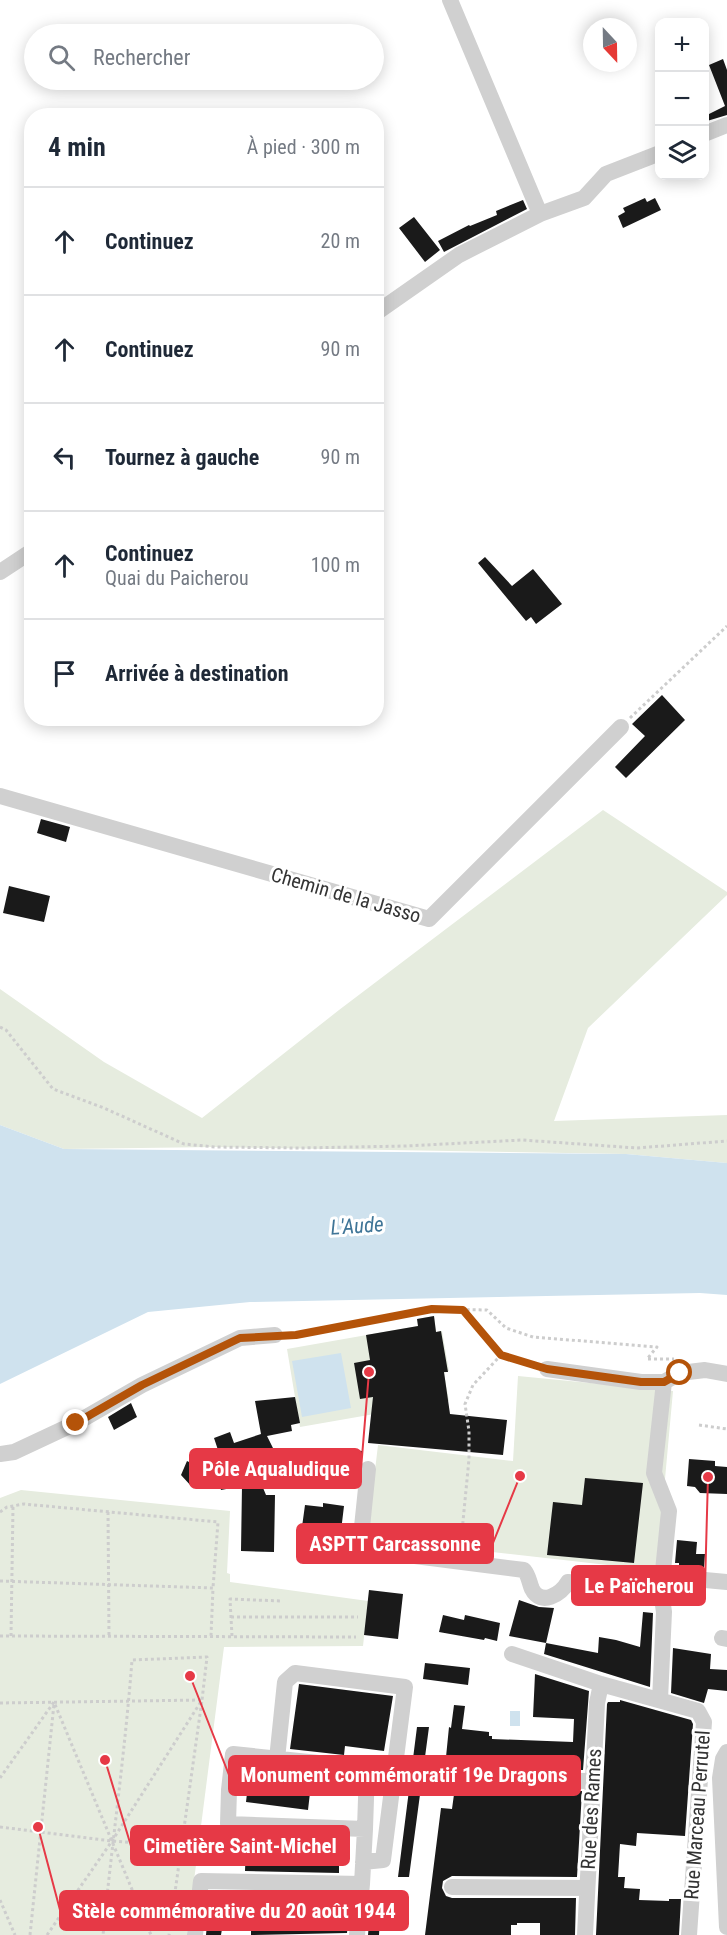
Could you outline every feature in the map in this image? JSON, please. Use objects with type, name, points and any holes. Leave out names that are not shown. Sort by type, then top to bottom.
[{"type":"street","points":[[450,0],[540,214]]},
{"type":"street","points":[[709,132],[727,125]]},
{"type":"street","points":[[384,307],[459,255],[540,214],[584,198],[606,174],[655,155]]},
{"type":"street","points":[[0,572],[24,556]]},
{"type":"street","name":"Chemin de la Jasso","points":[[0,796],[429,919],[621,727]]},
{"type":"street","points":[[0,1463],[7,1453],[76,1423],[142,1385],[240,1338],[275,1335]]},
{"type":"street","points":[[547,1369],[641,1382],[664,1382],[680,1373],[705,1370],[727,1374]]},
{"type":"street","points":[[660,1700],[664,1612],[662,1584],[669,1511],[654,1473],[664,1382]]},
{"type":"street","points":[[368,1469],[362,1527],[362,1545],[368,1550],[524,1570],[529,1576],[533,1592],[541,1597],[554,1596],[562,1592],[568,1582],[639,1592],[662,1584],[727,1582]]},
{"type":"street","name":"Rue Marceau Perrutel","points":[[512,1654],[601,1684],[698,1711],[704,1722],[689,1935]]},
{"type":"street","points":[[277,1759],[285,1682],[295,1673],[405,1687],[383,1860],[363,1862]]},
{"type":"street","name":"Rue des Rames","points":[[585,1935],[597,1703],[601,1684]]},
{"type":"street","points":[[727,1752],[723,1759],[720,1778],[727,1927]]},
{"type":"street","points":[[365,1829],[228,1824],[233,1754],[394,1770]]},
{"type":"street","points":[[357,1935],[362,1884],[367,1768]]},
{"type":"street","points":[[468,1779],[593,1781]]},
{"type":"street","points":[[195,1935],[201,1881],[362,1884]]},
{"type":"street","points":[[452,1887],[587,1888]]},
{"type":"path","points":[[621,727],[727,626]]},
{"type":"path","points":[[0,1027],[6,1030],[53,1089],[104,1108],[184,1144],[215,1147],[300,1148],[406,1146],[522,1140],[637,1148],[727,1141]]},
{"type":"path","points":[[275,1335],[296,1335],[432,1309],[487,1310],[506,1328],[533,1337],[657,1347],[647,1359],[683,1359]]},
{"type":"path","points":[[463,1310],[501,1355],[547,1369]]},
{"type":"path","points":[[461,1542],[469,1459],[469,1431],[465,1404],[473,1385],[501,1355]]},
{"type":"path","points":[[699,1425],[727,1429]]},
{"type":"path","points":[[0,1512],[24,1504],[218,1522],[211,1636]]},
{"type":"path","points":[[10,1636],[13,1506]]},
{"type":"path","points":[[108,1512],[109,1636]]},
{"type":"path","points":[[0,1581],[213,1588]]},
{"type":"path","points":[[232,1636],[230,1599],[281,1601]]},
{"type":"path","points":[[231,1617],[357,1617]]},
{"type":"path","points":[[0,1636],[356,1637]]},
{"type":"path","points":[[103,1935],[132,1660],[207,1657],[169,1935]]},
{"type":"path","points":[[0,1704],[202,1700]]},
{"type":"path","points":[[47,1935],[112,1841],[202,1700]]},
{"type":"path","points":[[54,1702],[151,1935]]},
{"type":"path","points":[[0,1778],[54,1702]]},
{"type":"path","points":[[30,1935],[54,1702]]},
{"type":"path","points":[[0,1827],[112,1841],[180,1846]]},
{"type":"path","points":[[0,1900],[15,1935]]},
{"type":"shaded area","points":[[603,810],[727,892],[727,895],[588,1028],[554,1121],[727,1115],[727,1163],[626,1154],[215,1147],[64,1149],[0,1125],[0,989],[104,1062],[202,1118],[339,1010]]},
{"type":"shaded area","points":[[434,1316],[436,1332],[442,1331],[449,1371],[444,1373],[449,1401],[300,1427],[287,1349],[418,1326],[417,1319]]},
{"type":"shaded area","points":[[518,1376],[673,1391],[664,1490],[661,1571],[367,1538],[378,1445],[513,1461]]},
{"type":"shaded area","points":[[21,1490],[230,1511],[227,1573],[230,1574],[230,1582],[368,1601],[363,1646],[224,1647],[187,1935],[0,1935],[0,1498]]},
{"type":"water","name":"L'Aude","points":[[0,1125],[64,1149],[626,1154],[727,1163],[727,1295],[700,1293],[250,1302],[148,1312],[0,1384]]},
{"type":"water","points":[[341,1353],[351,1408],[302,1417],[292,1361]]},
{"type":"water","points":[[510,1711],[520,1711],[520,1726],[510,1726]]},
{"type":"building","points":[[723,59],[727,70],[727,115],[709,120],[709,114],[725,106],[709,65]]},
{"type":"building","points":[[645,198],[647,202],[655,198],[661,210],[623,228],[618,216],[625,212],[623,208]]},
{"type":"building","points":[[523,200],[527,209],[444,252],[438,241],[469,225],[497,215],[496,211]]},
{"type":"building","points":[[414,217],[440,250],[425,262],[399,228]]},
{"type":"building","points":[[485,557],[512,586],[533,569],[562,604],[536,624],[531,617],[526,621],[478,563]]},
{"type":"building","points":[[662,695],[685,720],[626,778],[615,767],[645,736],[632,724]]},
{"type":"building","points":[[41,819],[70,827],[66,842],[37,833]]},
{"type":"building","points":[[9,886],[50,896],[44,922],[3,913]]},
{"type":"building","points":[[434,1316],[436,1332],[441,1331],[448,1372],[444,1372],[450,1414],[507,1420],[503,1455],[368,1443],[373,1397],[360,1399],[354,1363],[370,1360],[366,1335],[418,1326],[417,1319]]},
{"type":"building","points":[[295,1397],[300,1423],[291,1425],[292,1431],[267,1436],[273,1448],[266,1451],[272,1466],[260,1472],[261,1483],[266,1495],[275,1495],[274,1552],[241,1551],[242,1486],[221,1490],[219,1483],[201,1487],[194,1484],[192,1487],[181,1475],[187,1461],[189,1462],[193,1456],[218,1450],[214,1438],[230,1432],[234,1443],[261,1434],[255,1401]]},
{"type":"building","points":[[131,1403],[137,1417],[114,1430],[108,1417]]},
{"type":"building","points":[[342,1449],[362,1451],[358,1468],[340,1466]]},
{"type":"building","points":[[689,1459],[715,1461],[715,1466],[727,1467],[727,1494],[700,1493],[695,1487],[687,1486]]},
{"type":"building","points":[[585,1478],[643,1483],[634,1563],[547,1555],[553,1502],[582,1505]]},
{"type":"building","points":[[323,1503],[344,1506],[341,1531],[302,1527],[305,1505],[323,1507]]},
{"type":"building","points":[[677,1540],[697,1542],[696,1554],[705,1554],[704,1568],[675,1563]]},
{"type":"building","points":[[369,1590],[403,1594],[398,1639],[364,1635]]},
{"type":"building","points":[[519,1600],[539,1607],[554,1608],[546,1643],[509,1636]]},
{"type":"building","points":[[643,1612],[653,1613],[650,1687],[544,1654],[546,1643],[598,1653],[599,1637],[640,1647]]},
{"type":"building","points":[[443,1615],[464,1620],[465,1615],[500,1623],[497,1641],[439,1632]]},
{"type":"building","points":[[673,1648],[711,1654],[710,1669],[727,1670],[727,1691],[708,1689],[704,1703],[671,1693]]},
{"type":"building","points":[[425,1663],[470,1668],[468,1685],[423,1679]]},
{"type":"building","points":[[535,1674],[589,1691],[583,1770],[468,1770],[459,1774],[458,1780],[462,1789],[468,1791],[582,1791],[577,1877],[452,1876],[443,1881],[442,1888],[446,1896],[452,1898],[576,1898],[575,1935],[540,1935],[540,1923],[517,1923],[517,1925],[511,1925],[511,1935],[425,1935],[441,1808],[452,1809],[459,1758],[446,1757],[454,1705],[465,1706],[462,1729],[489,1732],[492,1739],[573,1742],[574,1719],[533,1717]]},
{"type":"building","points":[[299,1684],[393,1696],[384,1751],[345,1746],[344,1755],[290,1749]]},
{"type":"building","points":[[620,1700],[691,1720],[693,1724],[685,1836],[637,1833],[636,1846],[620,1844],[618,1877],[625,1877],[624,1888],[640,1889],[639,1900],[681,1899],[679,1935],[596,1935],[607,1704],[608,1702],[620,1702]]},
{"type":"building","points":[[417,1727],[429,1727],[409,1877],[398,1877]]},
{"type":"building","points":[[249,1776],[311,1784],[308,1810],[246,1802]]},
{"type":"building","points":[[246,1844],[339,1846],[339,1873],[245,1871]]},
{"type":"building","points":[[210,1892],[286,1893],[286,1899],[350,1900],[347,1933],[251,1935],[251,1922],[224,1917],[221,1935],[206,1935]]},
{"type":"building","points":[[371,1900],[381,1900],[379,1935],[368,1935]]},
{"type":"place","name":"Pôle Aqualudique","points":[[369,1372]]},
{"type":"place","name":"ASPTT Carcassonne","points":[[520,1476]]},
{"type":"place","name":"Le Païcherou","points":[[708,1477]]},
{"type":"place","name":"Monument commémoratif 19e Dragons","points":[[190,1676]]},
{"type":"place","name":"Cimetière Saint-Michel","points":[[105,1760]]},
{"type":"place","name":"Stèle commémorative du 20 août 1944","points":[[38,1827]]},
{"type":"route","points":[[76,1423],[142,1385],[240,1338],[296,1335],[432,1309],[463,1310],[501,1355],[547,1369],[641,1382],[664,1382],[680,1373]]}]
